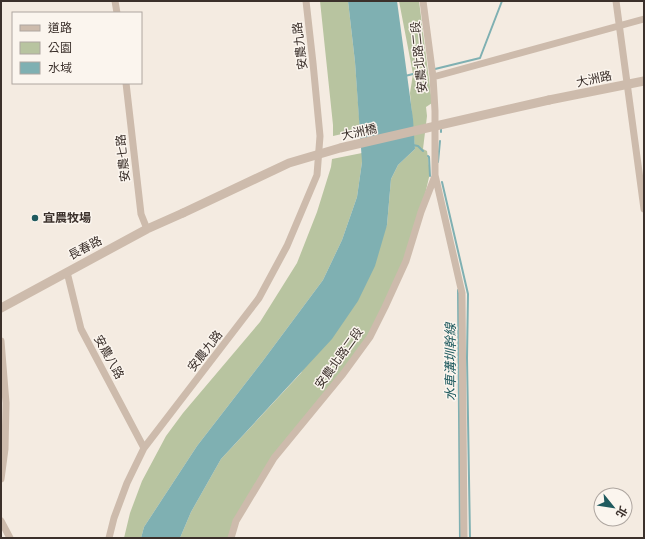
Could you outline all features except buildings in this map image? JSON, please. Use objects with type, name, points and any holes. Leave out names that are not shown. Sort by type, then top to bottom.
[{"type":"street","points":[[115,1],[117,12]]},
{"type":"street","name":"安農九路","points":[[109,538],[114,518],[127,483],[144,448],[259,298],[287,246],[317,175],[320,136],[314,63],[306,1]]},
{"type":"street","name":"安農北路二段","points":[[231,538],[236,521],[274,458],[343,374],[370,337],[406,261],[421,212],[435,175],[435,111],[433,77],[423,1]]},
{"type":"street","points":[[616,1],[644,209]]},
{"type":"street","points":[[433,77],[644,19]]},
{"type":"street","name":"大洲路","points":[[549,100],[644,81]]},
{"type":"street","name":"安農七路","points":[[126,84],[141,214],[147,229]]},
{"type":"street","name":"大洲橋","points":[[183,213],[289,163],[340,148],[549,100]]},
{"type":"street","points":[[435,175],[462,293],[464,538]]},
{"type":"street","name":"長春路","points":[[1,308],[147,229],[183,213]]},
{"type":"street","name":"安農八路","points":[[67,272],[81,330],[144,448]]},
{"type":"street","points":[[1,341],[6,403],[5,449],[1,479]]},
{"type":"street","points":[[1,521],[10,538]]},
{"type":"green space","points":[[320,1],[348,1],[355,62],[360,130],[333,136],[333,125]]},
{"type":"green space","points":[[399,1],[419,1],[432,103],[426,107],[427,116],[423,149],[427,151],[430,173],[421,212],[406,261],[370,337],[274,458],[236,521],[231,538],[180,538],[191,512],[221,459],[301,373],[387,225],[391,179],[398,165],[415,149],[410,93],[413,74]]},
{"type":"green space","points":[[362,153],[357,197],[342,240],[323,280],[197,446],[144,527],[141,538],[124,538],[130,513],[142,481],[166,436],[183,413],[260,322],[297,263],[317,212],[331,167],[332,159]]},
{"type":"water","points":[[348,1],[397,1],[413,119],[415,149],[398,165],[391,179],[387,225],[375,266],[358,301],[332,339],[221,459],[191,512],[180,538],[141,538],[144,527],[197,446],[323,280],[342,240],[357,197],[362,162],[355,62]]},
{"type":"waterway","points":[[435,69],[480,58],[502,1]]},
{"type":"waterway","points":[[405,76],[413,74]]},
{"type":"waterway","points":[[441,127],[441,132]]},
{"type":"waterway","points":[[438,162],[440,141]]},
{"type":"waterway","name":"水車溝圳幹線","points":[[413,145],[418,146],[423,151]]},
{"type":"waterway","name":"水車溝圳幹線","points":[[428,156],[430,176]]},
{"type":"waterway","points":[[442,182],[468,294],[467,358],[470,538]]},
{"type":"waterway","name":"水車溝圳幹線","points":[[458,290],[460,538]]},
{"type":"place","name":"宜農牧場","points":[[35,218]]}]
